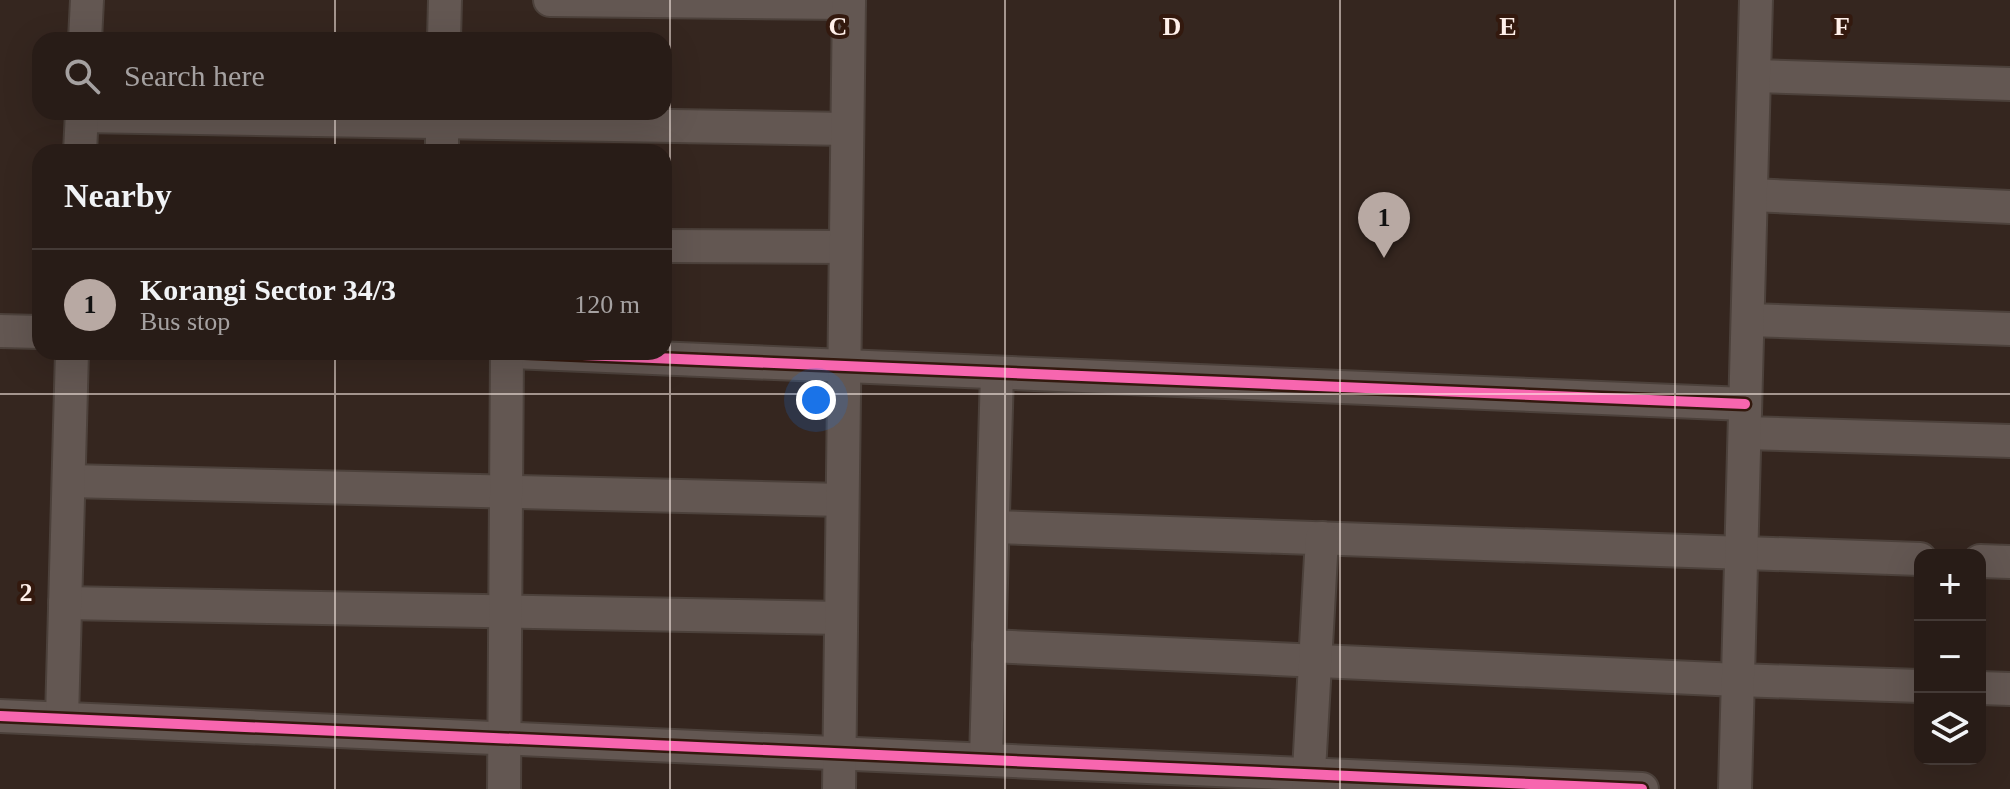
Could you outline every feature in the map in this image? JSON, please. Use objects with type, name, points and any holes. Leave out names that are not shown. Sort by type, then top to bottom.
[{"type":"street","points":[[85,32],[87,0]]},
{"type":"street","points":[[444,32],[445,0]]},
{"type":"street","points":[[550,0],[849,2],[839,789]]},
{"type":"street","points":[[1735,789],[1756,0]]},
{"type":"street","points":[[1754,76],[2010,84]]},
{"type":"street","points":[[80,144],[82,120]]},
{"type":"street","points":[[226,120],[442,129],[847,129]]},
{"type":"street","points":[[1751,195],[2010,207]]},
{"type":"street","points":[[672,246],[845,247]]},
{"type":"street","points":[[1748,320],[2010,329]]},
{"type":"street","points":[[0,331],[32,332]]},
{"type":"street","points":[[672,359],[997,373],[1745,419],[2010,441]]},
{"type":"street","points":[[62,718],[72,360]]},
{"type":"street","points":[[504,789],[509,360]]},
{"type":"street","points":[[986,759],[997,373]]},
{"type":"street","points":[[69,481],[842,500]]},
{"type":"street","points":[[993,527],[1914,559]]},
{"type":"street","points":[[1308,781],[1322,538]]},
{"type":"street","points":[[1986,561],[2010,562]]},
{"type":"street","points":[[65,603],[841,618]]},
{"type":"street","points":[[989,646],[1914,686]]},
{"type":"street","points":[[1986,688],[2010,689]]},
{"type":"street","points":[[0,716],[986,759],[1308,781],[1642,789]]},
{"type":"cycle path","points":[[672,359],[1745,404]]},
{"type":"cycle path","points":[[0,716],[1642,789]]},
{"type":"place","name":"Korangi Sector 34/3","points":[[1384,258]]}]
